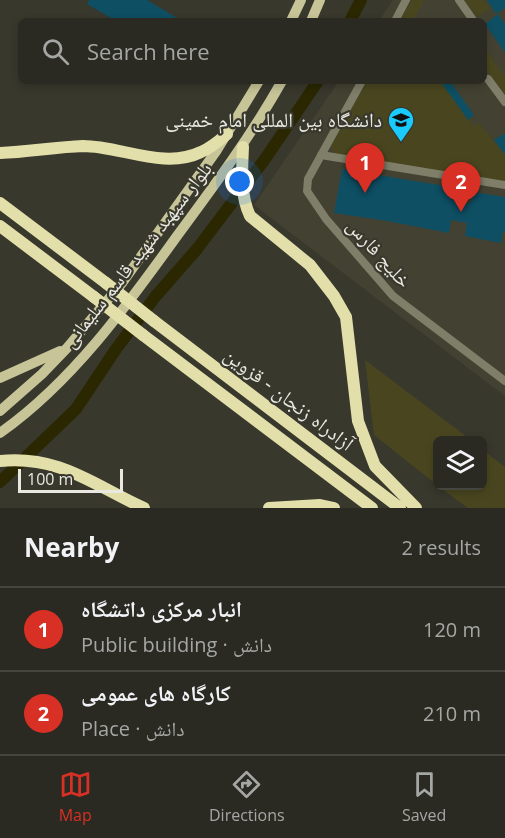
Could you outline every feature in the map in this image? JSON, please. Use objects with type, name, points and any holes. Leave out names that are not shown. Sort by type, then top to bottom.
[{"type":"highway","points":[[0,153],[81,146],[104,147],[149,157],[172,158],[199,153],[227,134]]},
{"type":"highway","points":[[243,147],[244,205],[250,216],[310,265],[334,296],[346,317],[358,421],[375,466],[416,508]]},
{"type":"highway","name":"آزادراه زنجان - قزوین","points":[[0,203],[400,508]]},
{"type":"highway","points":[[0,226],[372,508]]},
{"type":"highway","points":[[0,461],[17,459],[47,463],[92,481],[144,508]]},
{"type":"highway","points":[[269,508],[301,505],[334,508]]},
{"type":"main road","points":[[292,18],[301,0]]},
{"type":"main road","points":[[312,18],[321,0]]},
{"type":"main road","name":"بلوار سپهبد شهید قاسم سلیمانی","points":[[0,411],[42,374],[67,348],[122,283],[227,134],[257,84]]},
{"type":"main road","name":"بلوار سپهبد شهید قاسم سلیمانی","points":[[0,433],[64,378],[135,294],[243,147],[280,84]]},
{"type":"main road","points":[[0,378],[67,348]]},
{"type":"street","points":[[397,18],[406,0]]},
{"type":"street","points":[[459,0],[472,18]]},
{"type":"street","points":[[488,79],[505,102]]},
{"type":"street","name":"خلیج فارس","points":[[360,84],[308,179],[307,191],[326,219],[393,296],[505,381]]},
{"type":"street","points":[[321,155],[505,185]]},
{"type":"shaded area","name":"دانشگاه بین المللی امام خمینی","points":[[393,0],[505,0],[505,396],[254,205],[337,84],[487,84],[487,18],[381,18]]},
{"type":"shaded area","points":[[412,0],[424,0],[415,18],[402,18]]},
{"type":"shaded area","points":[[465,0],[484,0],[490,8],[477,17]]},
{"type":"shaded area","points":[[487,51],[505,77],[505,96],[487,70]]},
{"type":"shaded area","points":[[365,84],[442,84],[474,127],[479,123],[505,155],[505,183],[336,156],[331,146]]},
{"type":"shaded area","points":[[365,360],[466,436],[433,436],[433,482],[374,435]]},
{"type":"shaded area","points":[[487,453],[505,467],[505,508],[468,508],[443,490],[487,490]]},
{"type":"building","points":[[89,0],[147,0],[177,18],[111,18],[87,4]]},
{"type":"building","points":[[487,0],[505,0],[505,8],[496,14]]},
{"type":"building","points":[[498,14],[505,24],[505,53],[487,27],[487,22]]},
{"type":"building","points":[[442,84],[452,84],[474,115],[468,120]]},
{"type":"building","points":[[505,133],[505,155],[494,140]]},
{"type":"building","points":[[342,169],[457,188],[455,200],[471,203],[473,192],[505,197],[505,232],[503,232],[501,243],[465,236],[467,223],[451,220],[449,233],[334,213]]},
{"type":"waterway","points":[[352,18],[361,0]]},
{"type":"waterway","points":[[0,482],[76,409],[116,349],[155,297],[197,249],[265,159],[316,84]]},
{"type":"place","name":"دانشگاه بین المللی امام خمینی","points":[[401,143]]},
{"type":"place","name":"انبار مرکزی داتشگاه","points":[[365,193]]},
{"type":"place","name":"کارگاه های عمومی","points":[[461,212]]}]
